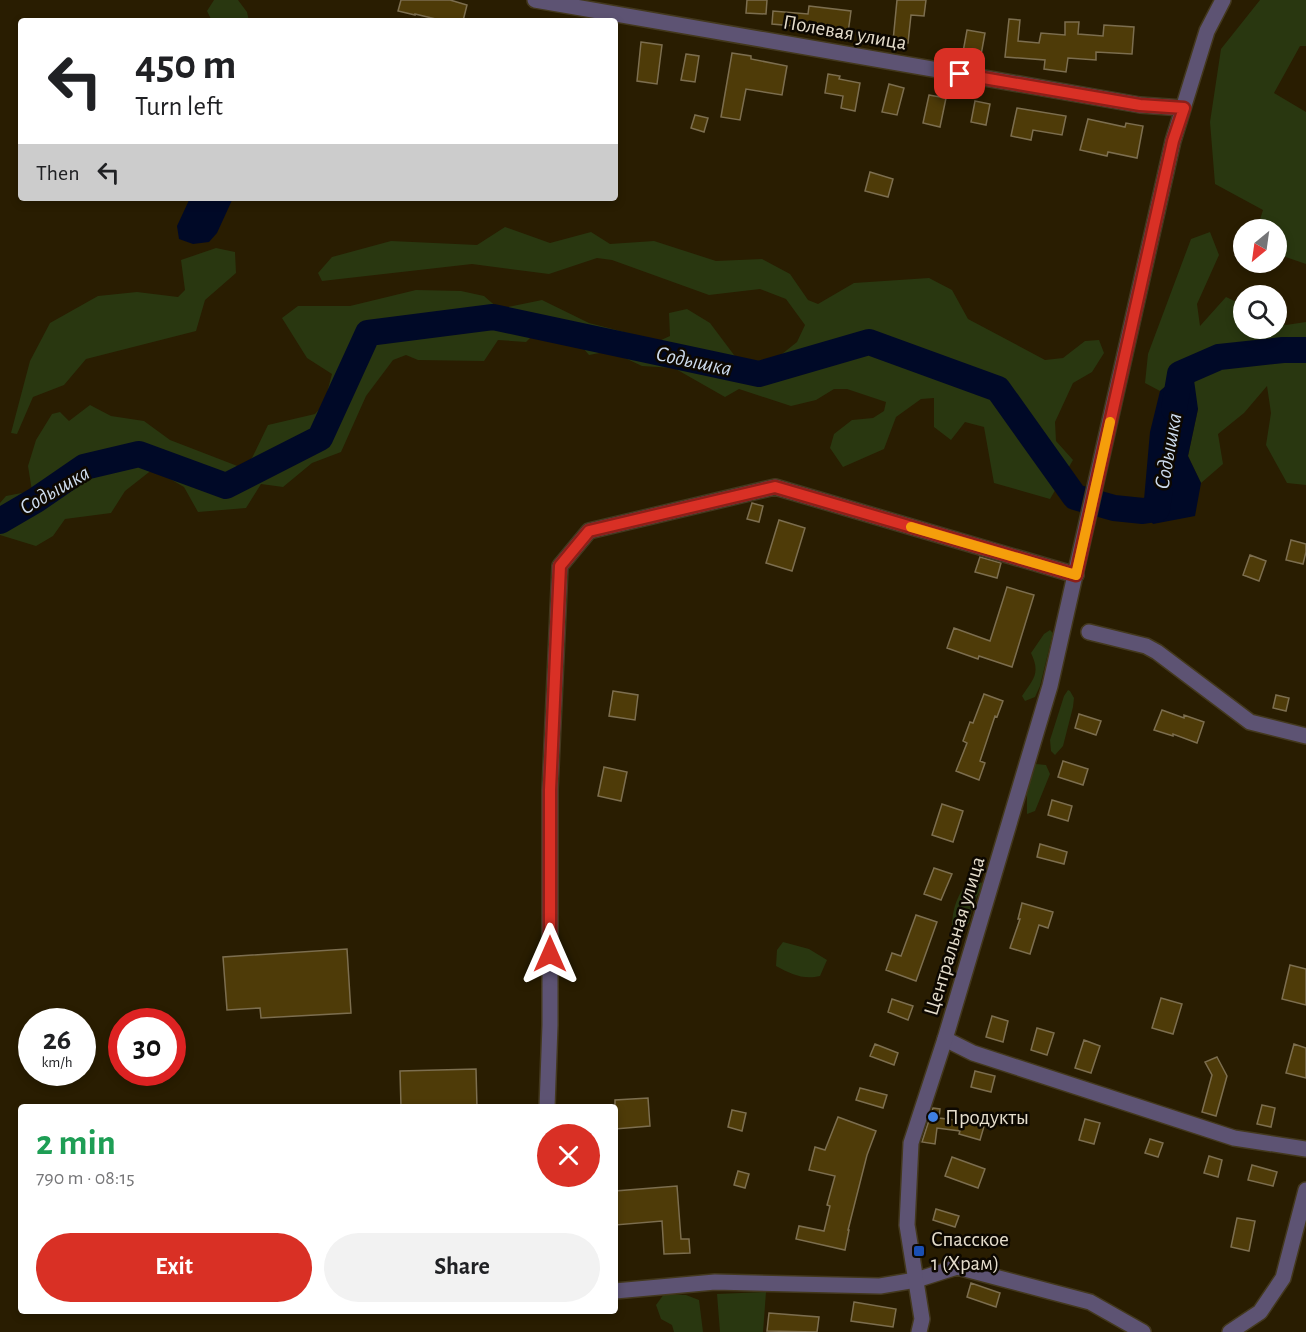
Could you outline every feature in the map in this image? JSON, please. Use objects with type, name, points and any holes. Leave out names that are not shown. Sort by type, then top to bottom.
[{"type":"street","name":"Полевая улица","points":[[535,0],[1140,105],[1184,108]]},
{"type":"street","name":"Центральная улица","points":[[919,1332],[922,1319],[907,1224],[910,1143],[945,1039],[1050,686],[1173,141],[1208,31],[1223,0]]},
{"type":"street","points":[[547,1104],[550,1025],[550,790],[560,566],[589,531],[775,487],[1076,575]]},
{"type":"street","points":[[1089,632],[1146,646],[1250,722],[1306,736]]},
{"type":"street","points":[[945,1039],[973,1053],[1234,1138],[1306,1149]]},
{"type":"street","points":[[1230,1332],[1260,1312],[1283,1278],[1306,1190]]},
{"type":"street","points":[[618,1291],[715,1282],[880,1286],[916,1280],[957,1267],[1090,1302],[1143,1332]]},
{"type":"green space","points":[[214,0],[238,0],[247,12],[248,18],[210,18],[207,11]]},
{"type":"green space","points":[[1260,0],[1306,0],[1306,46],[1300,46],[1274,93],[1306,112],[1306,264],[1287,257],[1287,219],[1260,219],[1263,210],[1215,184],[1210,122],[1221,49]]},
{"type":"green space","points":[[505,227],[550,243],[591,232],[610,244],[654,241],[716,261],[762,259],[790,274],[808,300],[818,304],[854,283],[929,278],[952,290],[968,319],[1045,360],[1063,358],[1085,341],[1099,340],[1104,353],[1092,372],[1073,383],[1055,422],[1056,441],[1073,460],[1050,499],[994,483],[984,427],[965,422],[951,440],[934,427],[934,398],[921,399],[896,417],[884,449],[843,467],[830,448],[834,434],[852,420],[873,418],[884,411],[886,402],[847,389],[834,389],[816,400],[791,406],[739,389],[725,397],[674,368],[642,366],[610,351],[589,355],[562,323],[537,331],[526,342],[498,340],[484,361],[418,360],[406,355],[393,360],[366,396],[341,452],[312,463],[283,487],[261,484],[246,508],[198,512],[184,487],[153,469],[125,491],[111,513],[65,519],[53,536],[36,546],[0,535],[0,503],[6,496],[32,491],[28,466],[36,440],[52,414],[60,412],[69,421],[90,405],[111,416],[144,421],[170,440],[240,467],[252,458],[268,425],[315,414],[324,404],[332,374],[307,358],[282,318],[298,306],[350,306],[416,290],[461,291],[484,296],[499,309],[542,300],[589,323],[659,341],[670,336],[669,313],[687,309],[710,323],[737,359],[772,362],[797,342],[805,325],[786,299],[760,289],[709,295],[612,260],[597,258],[549,274],[472,264],[322,281],[318,273],[332,257],[391,241],[477,245]]},
{"type":"green space","points":[[1210,232],[1219,255],[1197,304],[1200,326],[1226,297],[1233,300],[1233,339],[1287,339],[1287,325],[1306,322],[1306,485],[1287,483],[1266,445],[1271,413],[1267,386],[1244,413],[1218,434],[1223,464],[1201,483],[1188,456],[1198,409],[1180,374],[1160,391],[1145,383],[1148,354],[1191,239]]},
{"type":"green space","points":[[216,248],[235,252],[236,273],[205,300],[196,331],[86,359],[64,385],[33,397],[17,434],[11,433],[30,361],[50,323],[98,296],[137,292],[178,297],[185,290],[181,260]]},
{"type":"green space","points":[[1050,630],[1053,633],[1040,686],[1035,697],[1025,701],[1022,696],[1035,671],[1031,653],[1044,634]]},
{"type":"green space","points":[[1068,690],[1074,698],[1073,707],[1063,746],[1055,755],[1051,751],[1050,740]]},
{"type":"green space","points":[[1036,764],[1046,765],[1050,774],[1035,811],[1027,814],[1027,777]]},
{"type":"green space","points":[[970,881],[984,883],[973,905],[969,923],[961,928],[952,926],[956,901]]},
{"type":"green space","points":[[783,942],[809,949],[827,960],[820,976],[797,975],[776,966],[777,950]]},
{"type":"green space","points":[[766,1292],[763,1332],[720,1332],[717,1294]]},
{"type":"green space","points":[[664,1294],[686,1295],[699,1300],[703,1332],[674,1332],[672,1325],[661,1319],[656,1305]]},
{"type":"water","points":[[189,201],[232,201],[217,233],[209,242],[193,244],[179,239],[177,226]]},
{"type":"water","points":[[1180,374],[1194,380],[1198,409],[1188,456],[1201,483],[1195,516],[1153,524],[1143,511],[1150,432],[1160,391]]},
{"type":"building","points":[[401,0],[450,0],[467,5],[464,18],[432,18],[398,11]]},
{"type":"building","points":[[747,0],[767,0],[766,14],[746,13]]},
{"type":"building","points":[[897,0],[926,0],[924,16],[911,15],[908,43],[893,41]]},
{"type":"building","points":[[809,6],[851,11],[848,33],[772,24],[773,11],[808,14]]},
{"type":"building","points":[[1009,19],[1020,20],[1018,41],[1039,43],[1041,33],[1065,35],[1065,22],[1079,22],[1078,34],[1103,36],[1104,25],[1134,27],[1132,54],[1096,52],[1096,60],[1068,58],[1066,72],[1044,69],[1045,60],[1005,57]]},
{"type":"building","points":[[967,30],[985,33],[981,55],[963,52]]},
{"type":"building","points":[[641,42],[662,45],[657,84],[637,81]]},
{"type":"building","points":[[732,53],[787,66],[782,95],[746,89],[740,120],[721,117]]},
{"type":"building","points":[[686,54],[699,56],[695,82],[681,80]]},
{"type":"building","points":[[828,74],[840,76],[839,79],[860,83],[855,111],[841,108],[843,96],[825,93]]},
{"type":"building","points":[[889,84],[904,88],[897,115],[882,112]]},
{"type":"building","points":[[929,95],[946,98],[940,127],[923,123]]},
{"type":"building","points":[[975,101],[990,104],[986,125],[971,122]]},
{"type":"building","points":[[1017,108],[1066,116],[1062,135],[1033,130],[1031,140],[1011,136]]},
{"type":"building","points":[[695,115],[708,118],[704,132],[691,128]]},
{"type":"building","points":[[1088,119],[1125,127],[1126,123],[1143,126],[1137,158],[1108,152],[1107,156],[1080,150]]},
{"type":"building","points":[[870,172],[893,179],[888,197],[865,191]]},
{"type":"building","points":[[752,503],[763,506],[759,522],[747,519]]},
{"type":"building","points":[[779,520],[805,528],[792,571],[766,563]]},
{"type":"building","points":[[1291,540],[1306,544],[1303,564],[1286,560]]},
{"type":"building","points":[[1250,555],[1266,561],[1259,581],[1243,575]]},
{"type":"building","points":[[980,557],[1001,563],[997,578],[975,572]]},
{"type":"building","points":[[1007,587],[1034,595],[1012,667],[979,656],[978,659],[947,648],[954,628],[990,641]]},
{"type":"building","points":[[613,691],[638,695],[635,720],[609,716]]},
{"type":"building","points":[[984,694],[1003,701],[997,717],[995,716],[980,761],[985,763],[979,780],[956,771],[967,743],[963,741]]},
{"type":"building","points":[[1276,695],[1289,698],[1286,711],[1273,708]]},
{"type":"building","points":[[1162,710],[1204,722],[1197,743],[1154,730]]},
{"type":"building","points":[[1079,714],[1101,721],[1096,735],[1075,728]]},
{"type":"building","points":[[1063,761],[1088,769],[1083,785],[1058,777]]},
{"type":"building","points":[[604,767],[627,772],[621,801],[598,796]]},
{"type":"building","points":[[1052,800],[1072,806],[1068,821],[1048,815]]},
{"type":"building","points":[[942,804],[963,811],[953,842],[932,835]]},
{"type":"building","points":[[1040,844],[1067,852],[1064,864],[1037,857]]},
{"type":"building","points":[[934,868],[952,874],[941,900],[924,894]]},
{"type":"building","points":[[1022,903],[1053,912],[1048,928],[1039,925],[1030,954],[1010,948],[1020,919],[1018,919]]},
{"type":"building","points":[[916,915],[937,922],[916,981],[886,970],[892,953],[901,956]]},
{"type":"building","points":[[347,949],[351,1013],[261,1018],[260,1008],[227,1010],[223,957]]},
{"type":"building","points":[[1290,965],[1306,969],[1306,1005],[1282,999]]},
{"type":"building","points":[[1161,998],[1182,1004],[1173,1034],[1152,1028]]},
{"type":"building","points":[[892,999],[913,1006],[908,1020],[888,1012]]},
{"type":"building","points":[[992,1016],[1008,1021],[1003,1042],[986,1037]]},
{"type":"building","points":[[1037,1028],[1054,1033],[1047,1055],[1031,1050]]},
{"type":"building","points":[[1084,1040],[1100,1046],[1091,1073],[1075,1068]]},
{"type":"building","points":[[875,1044],[898,1053],[894,1065],[870,1056]]},
{"type":"building","points":[[1294,1044],[1306,1048],[1306,1078],[1286,1073]]},
{"type":"building","points":[[1217,1057],[1227,1076],[1216,1116],[1202,1112],[1212,1075],[1205,1062]]},
{"type":"building","points":[[476,1069],[477,1104],[401,1104],[400,1071]]},
{"type":"building","points":[[975,1071],[995,1076],[991,1092],[971,1087]]},
{"type":"building","points":[[860,1088],[887,1095],[883,1108],[856,1100]]},
{"type":"building","points":[[648,1098],[650,1126],[618,1129],[618,1104],[615,1104],[615,1100]]},
{"type":"building","points":[[1262,1105],[1275,1108],[1271,1127],[1257,1124]]},
{"type":"building","points":[[933,1108],[940,1109],[939,1118],[963,1121],[965,1116],[985,1123],[980,1140],[959,1134],[960,1131],[937,1128],[935,1144],[922,1142]]},
{"type":"building","points":[[732,1110],[746,1113],[742,1131],[728,1127]]},
{"type":"building","points":[[838,1117],[876,1131],[867,1155],[845,1250],[796,1239],[799,1226],[824,1231],[830,1206],[827,1205],[835,1176],[809,1170],[815,1147],[825,1150]]},
{"type":"building","points":[[1085,1119],[1100,1123],[1094,1144],[1079,1140]]},
{"type":"building","points":[[1150,1139],[1163,1143],[1158,1157],[1145,1153]]},
{"type":"building","points":[[1209,1156],[1222,1160],[1218,1177],[1204,1173]]},
{"type":"building","points":[[952,1157],[985,1169],[978,1188],[945,1176]]},
{"type":"building","points":[[1252,1165],[1277,1172],[1273,1186],[1248,1180]]},
{"type":"building","points":[[738,1171],[749,1174],[745,1188],[734,1185]]},
{"type":"building","points":[[677,1186],[681,1239],[689,1239],[690,1253],[664,1254],[662,1221],[618,1225],[618,1191]]},
{"type":"building","points":[[936,1209],[959,1216],[955,1227],[933,1220]]},
{"type":"building","points":[[1237,1218],[1255,1221],[1249,1251],[1231,1247]]},
{"type":"building","points":[[971,1283],[1000,1293],[996,1307],[967,1297]]},
{"type":"building","points":[[854,1302],[896,1309],[893,1327],[851,1321]]},
{"type":"building","points":[[769,1313],[819,1317],[817,1332],[767,1331]]},
{"type":"waterway","name":"Содышка","points":[[0,521],[36,500],[84,467],[139,454],[226,486],[320,438],[368,333],[493,317],[759,374],[869,342],[998,389],[1075,497],[1114,508],[1143,511],[1157,509],[1160,489]]},
{"type":"waterway","name":"Содышка","points":[[1174,409],[1180,374],[1219,357],[1283,350],[1306,350]]},
{"type":"slow traffic","points":[[911,527],[1076,575],[1110,422]]},
{"type":"place","name":"Продукты","points":[[933,1117]]},
{"type":"place","name":"Спасское 1 (Храм)","points":[[919,1251]]},
{"type":"route","points":[[550,954],[550,790],[560,566],[589,531],[775,487],[1076,575],[1173,141],[1184,108],[1140,105],[960,74]]}]
